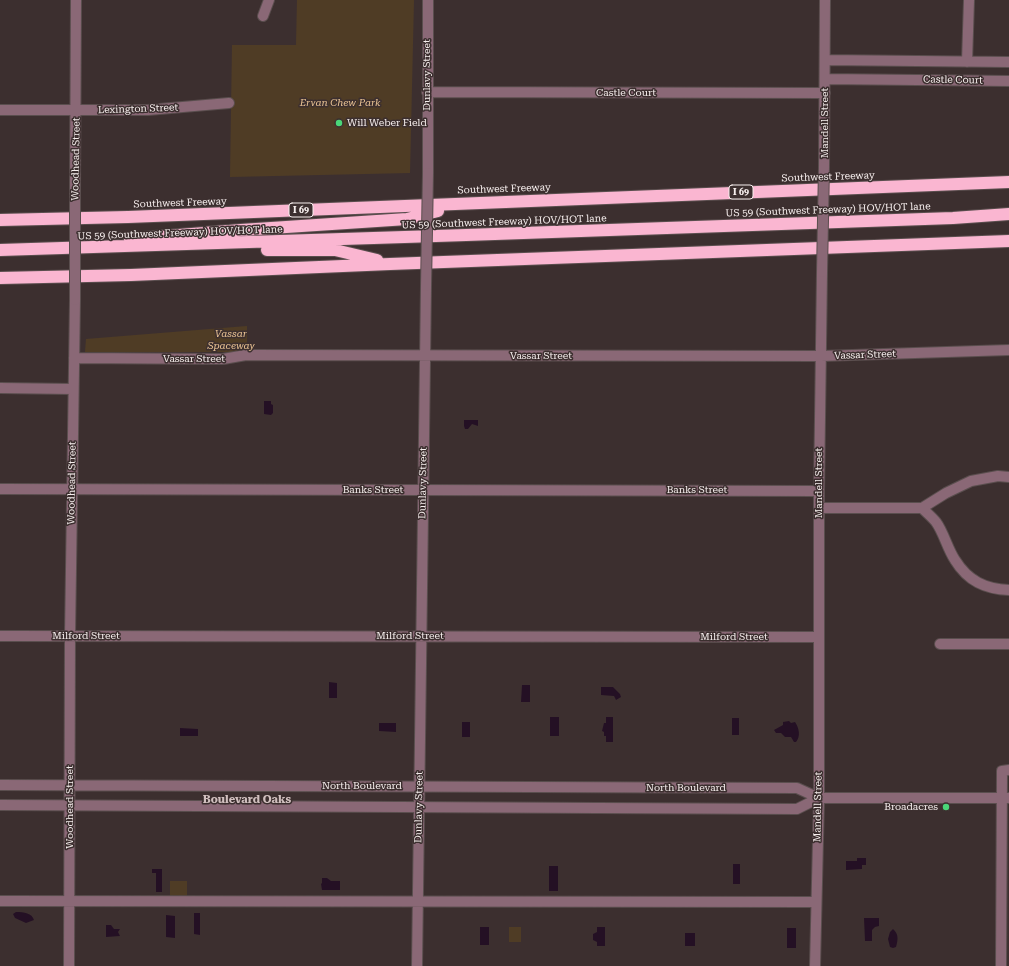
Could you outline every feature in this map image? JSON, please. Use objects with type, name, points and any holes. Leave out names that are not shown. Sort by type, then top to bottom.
[{"type":"highway","name":"Southwest Freeway","points":[[0,220],[128,217],[474,202],[1009,182]]},
{"type":"highway","points":[[1,250],[242,230],[407,219],[474,202]]},
{"type":"highway","name":"US 59 (Southwest Freeway) HOV/HOT lane","points":[[1,250],[953,218],[1009,214]]},
{"type":"highway","points":[[0,278],[131,275],[1009,241]]},
{"type":"highway","points":[[1,250],[335,250],[390,264]]},
{"type":"street","name":"Woodhead Street","points":[[68,966],[70,636],[75,300],[76,0]]},
{"type":"street","points":[[263,16],[269,0]]},
{"type":"street","name":"Dunlavy Street","points":[[417,966],[428,173],[428,0]]},
{"type":"street","name":"Mandell Street","points":[[815,966],[818,798],[819,491],[825,0]]},
{"type":"street","points":[[967,62],[968,0]]},
{"type":"street","name":"Castle Court","points":[[825,60],[1009,62]]},
{"type":"street","name":"Castle Court","points":[[825,79],[1009,81]]},
{"type":"street","name":"Castle Court","points":[[427,92],[825,93]]},
{"type":"street","name":"Lexington Street","points":[[0,110],[148,110],[229,103]]},
{"type":"street","name":"Vassar Street","points":[[74,358],[223,359],[246,355],[821,356],[1009,350]]},
{"type":"street","points":[[0,388],[73,389]]},
{"type":"street","points":[[819,508],[922,508],[946,493],[971,481],[998,476],[1009,476]]},
{"type":"street","name":"Banks Street","points":[[0,488],[819,491]]},
{"type":"street","points":[[922,508],[935,521],[955,560],[970,578],[989,588],[1009,590]]},
{"type":"street","name":"Milford Street","points":[[0,636],[819,637]]},
{"type":"street","points":[[940,644],[1009,644]]},
{"type":"street","points":[[1001,966],[1006,770]]},
{"type":"street","name":"North Boulevard","points":[[0,785],[797,788],[818,798],[1006,798]]},
{"type":"street","name":"North Boulevard","points":[[0,805],[797,809],[818,798]]},
{"type":"street","points":[[0,901],[816,902]]},
{"type":"green space","name":"Ervan Chew Park","points":[[297,0],[414,0],[410,173],[230,177],[232,45],[296,45]]},
{"type":"green space","name":"Vassar Spaceway","points":[[247,326],[247,352],[85,352],[86,339]]},
{"type":"green space","points":[[170,881],[187,881],[187,897],[170,896]]},
{"type":"green space","points":[[509,927],[521,927],[521,942],[509,942]]},
{"type":"shaded area","points":[[264,401],[271,401],[271,404],[273,405],[273,413],[271,415],[264,414]]},
{"type":"shaded area","points":[[464,420],[478,420],[478,426],[472,424],[468,429],[465,429]]},
{"type":"shaded area","points":[[329,682],[337,683],[337,698],[329,698]]},
{"type":"shaded area","points":[[522,685],[530,685],[530,702],[521,702]]},
{"type":"shaded area","points":[[601,687],[613,687],[621,697],[616,700],[614,696],[601,695]]},
{"type":"shaded area","points":[[550,717],[559,717],[559,736],[550,736]]},
{"type":"shaded area","points":[[606,717],[613,717],[613,742],[606,742],[606,736],[604,736],[604,732],[602,731],[604,723],[606,723]]},
{"type":"shaded area","points":[[732,718],[739,718],[739,735],[732,735]]},
{"type":"shaded area","points":[[789,721],[791,723],[795,722],[798,727],[799,735],[796,742],[794,742],[791,737],[785,737],[781,733],[776,733],[774,730],[783,725],[783,722]]},
{"type":"shaded area","points":[[462,722],[470,722],[470,737],[462,737]]},
{"type":"shaded area","points":[[379,723],[396,723],[396,732],[379,731]]},
{"type":"shaded area","points":[[180,728],[198,729],[198,736],[180,736]]},
{"type":"shaded area","points":[[857,858],[866,858],[866,865],[862,865],[862,869],[846,870],[846,861],[857,861]]},
{"type":"shaded area","points":[[733,864],[740,864],[740,884],[733,884]]},
{"type":"shaded area","points":[[549,866],[558,866],[558,891],[549,891]]},
{"type":"shaded area","points":[[152,869],[162,869],[162,892],[156,892],[156,873],[152,873]]},
{"type":"shaded area","points":[[322,878],[327,878],[331,881],[340,881],[340,890],[322,890]]},
{"type":"shaded area","points":[[16,912],[27,913],[34,920],[26,923],[15,918],[13,914]]},
{"type":"shaded area","points":[[194,913],[200,913],[200,935],[194,934]]},
{"type":"shaded area","points":[[166,915],[175,916],[175,938],[166,937]]},
{"type":"shaded area","points":[[864,918],[879,918],[879,926],[872,930],[872,941],[865,941]]},
{"type":"shaded area","points":[[106,925],[111,925],[114,929],[120,929],[118,932],[120,936],[106,937]]},
{"type":"shaded area","points":[[480,927],[489,927],[489,945],[480,945]]},
{"type":"shaded area","points":[[597,927],[605,927],[605,946],[597,946],[597,942],[593,940],[593,934],[597,932]]},
{"type":"shaded area","points":[[787,928],[796,928],[796,948],[787,948]]},
{"type":"shaded area","points":[[893,929],[898,940],[896,947],[893,948],[890,947],[888,939],[890,932]]},
{"type":"shaded area","points":[[685,933],[695,933],[695,946],[685,946]]},
{"type":"place","name":"Will Weber Field","points":[[339,123]]},
{"type":"place","name":"Broadacres","points":[[946,807]]},
{"type":"district","name":"Boulevard Oaks","points":[[247,800]]}]
